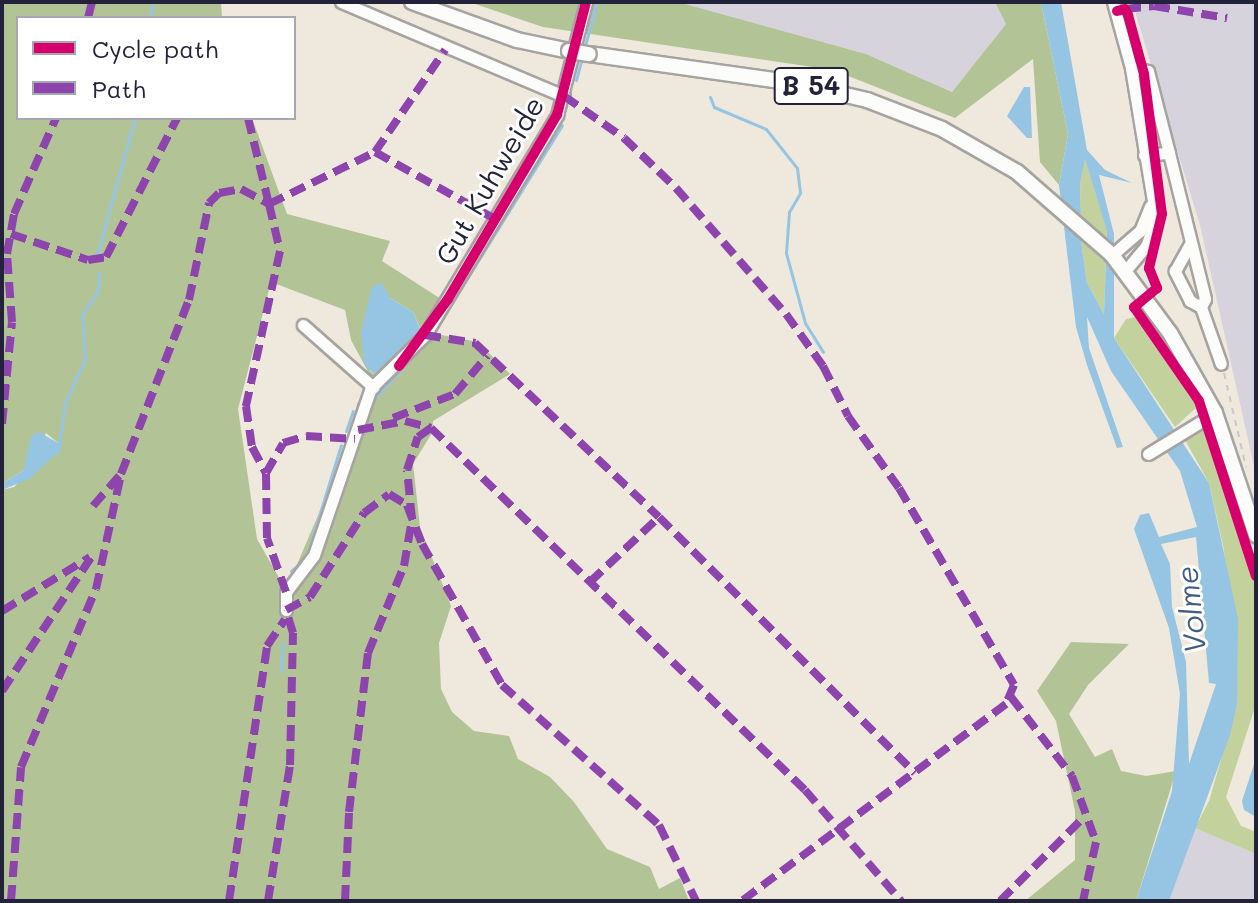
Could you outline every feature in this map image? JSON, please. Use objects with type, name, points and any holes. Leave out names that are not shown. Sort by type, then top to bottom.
[{"type":"main road","name":"B 54","points":[[412,2],[503,36],[569,51],[784,81],[867,100],[985,152],[1055,203],[1126,270],[1170,333],[1238,474],[1256,535]]},
{"type":"street","points":[[341,2],[564,96]]},
{"type":"street","name":"Gut Kuhweide","points":[[373,387],[399,366],[448,299],[564,96],[586,2]]},
{"type":"street","points":[[1113,2],[1131,68],[1156,219],[1151,237],[1126,270]]},
{"type":"street","points":[[1131,68],[1148,71],[1205,299],[1201,307]]},
{"type":"street","points":[[1144,155],[1169,153]]},
{"type":"street","points":[[1112,255],[1146,222],[1151,198]]},
{"type":"street","points":[[1190,244],[1175,271],[1190,301],[1201,307],[1221,364]]},
{"type":"street","points":[[286,610],[286,592],[314,555],[362,405],[373,387],[303,325]]},
{"type":"street","points":[[1148,454],[1209,417]]},
{"type":"path","points":[[1221,364],[1248,464],[1238,474]]},
{"type":"shaded area","points":[[678,2],[995,2],[1006,24],[952,92],[866,54]]},
{"type":"shaded area","points":[[1132,2],[1256,2],[1256,475],[1200,225]]},
{"type":"shaded area","points":[[1195,828],[1256,854],[1256,901],[1169,901]]},
{"type":"green space","points":[[2,2],[221,2],[222,16],[16,16],[16,120],[253,120],[287,214],[390,241],[382,261],[441,299],[431,333],[478,342],[510,374],[433,421],[432,433],[413,464],[420,527],[451,606],[439,643],[441,689],[452,712],[474,731],[509,736],[518,759],[550,777],[574,802],[607,849],[650,867],[659,889],[680,878],[689,901],[2,901],[2,490],[14,487],[58,443],[46,433],[24,470],[2,484]],"holes":[[[271,282],[345,310],[351,340],[372,379],[357,404],[348,446],[286,590],[257,539],[238,409]],[[390,298],[413,312],[421,330],[381,373],[374,374],[370,371]]]},
{"type":"green space","points":[[469,2],[678,2],[866,54],[952,92],[1006,24],[995,2],[1041,2],[1068,134],[1059,185],[1040,162],[1033,59],[955,118],[833,70],[543,27]]},
{"type":"green space","points":[[1085,158],[1107,230],[1104,314],[1087,283],[1082,249],[1080,185]]},
{"type":"green space","points":[[1147,315],[1198,406],[1175,427],[1114,338],[1126,319]]},
{"type":"green space","points":[[1206,429],[1256,587],[1256,704],[1226,797],[1241,826],[1256,832],[1256,854],[1195,828],[1209,801],[1237,705],[1224,550],[1209,483],[1184,438]]},
{"type":"green space","points":[[1071,642],[1129,644],[1088,685],[1069,714],[1095,757],[1112,749],[1121,771],[1146,776],[1176,771],[1136,901],[1025,901],[1075,860],[1075,811],[1056,721],[1037,691]]},
{"type":"water","points":[[1041,2],[1061,2],[1087,150],[1105,170],[1132,183],[1099,175],[1114,234],[1114,338],[1209,483],[1238,619],[1237,705],[1230,735],[1169,901],[1136,901],[1172,791],[1180,694],[1169,628],[1134,529],[1140,515],[1149,513],[1159,537],[1197,527],[1180,471],[1111,371],[1087,317],[1089,348],[1123,447],[1117,448],[1087,365],[1076,327],[1059,185],[1068,134]],"holes":[[[1085,159],[1107,231],[1104,314],[1087,283],[1082,249],[1080,185]],[[1196,537],[1209,683],[1216,684],[1189,764],[1186,662],[1172,607],[1170,564],[1161,544]]]},
{"type":"water","points":[[1024,87],[1030,87],[1032,138],[1027,138],[1007,116]]},
{"type":"water","points":[[382,283],[390,298],[413,312],[421,331],[414,343],[374,374],[364,364],[361,332],[372,287]]},
{"type":"water","points":[[39,432],[58,443],[58,452],[29,479],[2,490],[2,484],[24,470],[31,436]]},
{"type":"water","points":[[1256,758],[1256,817],[1244,810],[1242,801]]},
{"type":"waterway","points":[[150,16],[153,2]]},
{"type":"waterway","points":[[584,49],[597,2]]},
{"type":"waterway","points":[[576,80],[582,57]]},
{"type":"waterway","points":[[710,97],[714,107],[766,129],[797,168],[800,193],[789,212],[786,253],[805,323],[823,352]]},
{"type":"waterway","points":[[97,255],[134,120]]},
{"type":"waterway","points":[[435,330],[562,125]]},
{"type":"waterway","points":[[58,452],[65,403],[85,359],[82,315],[98,291],[99,273]]},
{"type":"waterway","points":[[375,398],[426,342]]},
{"type":"waterway","points":[[346,431],[353,411]]},
{"type":"waterway","points":[[291,571],[306,558],[341,445]]},
{"type":"waterway","points":[[281,671],[283,643]]},
{"type":"marked path","points":[[88,16],[92,2]]},
{"type":"marked path","points":[[1125,9],[1154,6],[1227,18]]},
{"type":"marked path","points":[[248,120],[269,204],[375,152],[445,50]]},
{"type":"marked path","points":[[564,96],[624,138],[676,188],[786,314],[823,366],[848,416],[899,488],[1014,685],[1006,704],[742,901]]},
{"type":"marked path","points":[[2,424],[12,322],[7,254],[14,214],[55,120]]},
{"type":"marked path","points":[[11,234],[88,260],[106,257],[176,120]]},
{"type":"marked path","points":[[375,152],[495,219]]},
{"type":"marked path","points":[[11,901],[21,767],[96,589],[121,474],[189,300],[209,203],[219,193],[241,189],[269,204],[280,251],[246,406],[252,447],[266,473]]},
{"type":"marked path","points":[[425,335],[475,343],[659,517],[915,773]]},
{"type":"marked path","points":[[393,418],[455,394],[487,356]]},
{"type":"marked path","points":[[358,430],[405,421],[431,428],[805,790],[901,901]]},
{"type":"marked path","points":[[345,901],[349,812],[368,653],[404,566],[412,519],[407,470],[418,437],[431,428]]},
{"type":"marked path","points":[[286,592],[267,538],[266,473],[283,443],[306,436],[355,439]]},
{"type":"marked path","points":[[93,506],[119,476]]},
{"type":"marked path","points":[[268,901],[290,765],[293,633],[286,610],[310,597],[364,513],[389,494],[407,505],[422,544],[502,685],[659,825],[696,901]]},
{"type":"marked path","points":[[590,582],[659,517]]},
{"type":"marked path","points":[[2,691],[92,556]]},
{"type":"marked path","points":[[2,611],[90,557]]},
{"type":"marked path","points":[[229,901],[267,646],[285,619]]},
{"type":"marked path","points":[[1011,697],[1072,776],[1096,842],[1083,901]]},
{"type":"marked path","points":[[1000,901],[1084,817]]},
{"type":"cycle path","points":[[399,366],[448,299],[557,115],[586,2]]},
{"type":"cycle path","points":[[1117,11],[1125,9],[1128,15],[1144,74],[1162,214],[1149,268],[1157,288],[1134,307],[1199,401],[1256,576]]},
{"type":"water label","name":"Volme","points":[[1190,610]]}]
